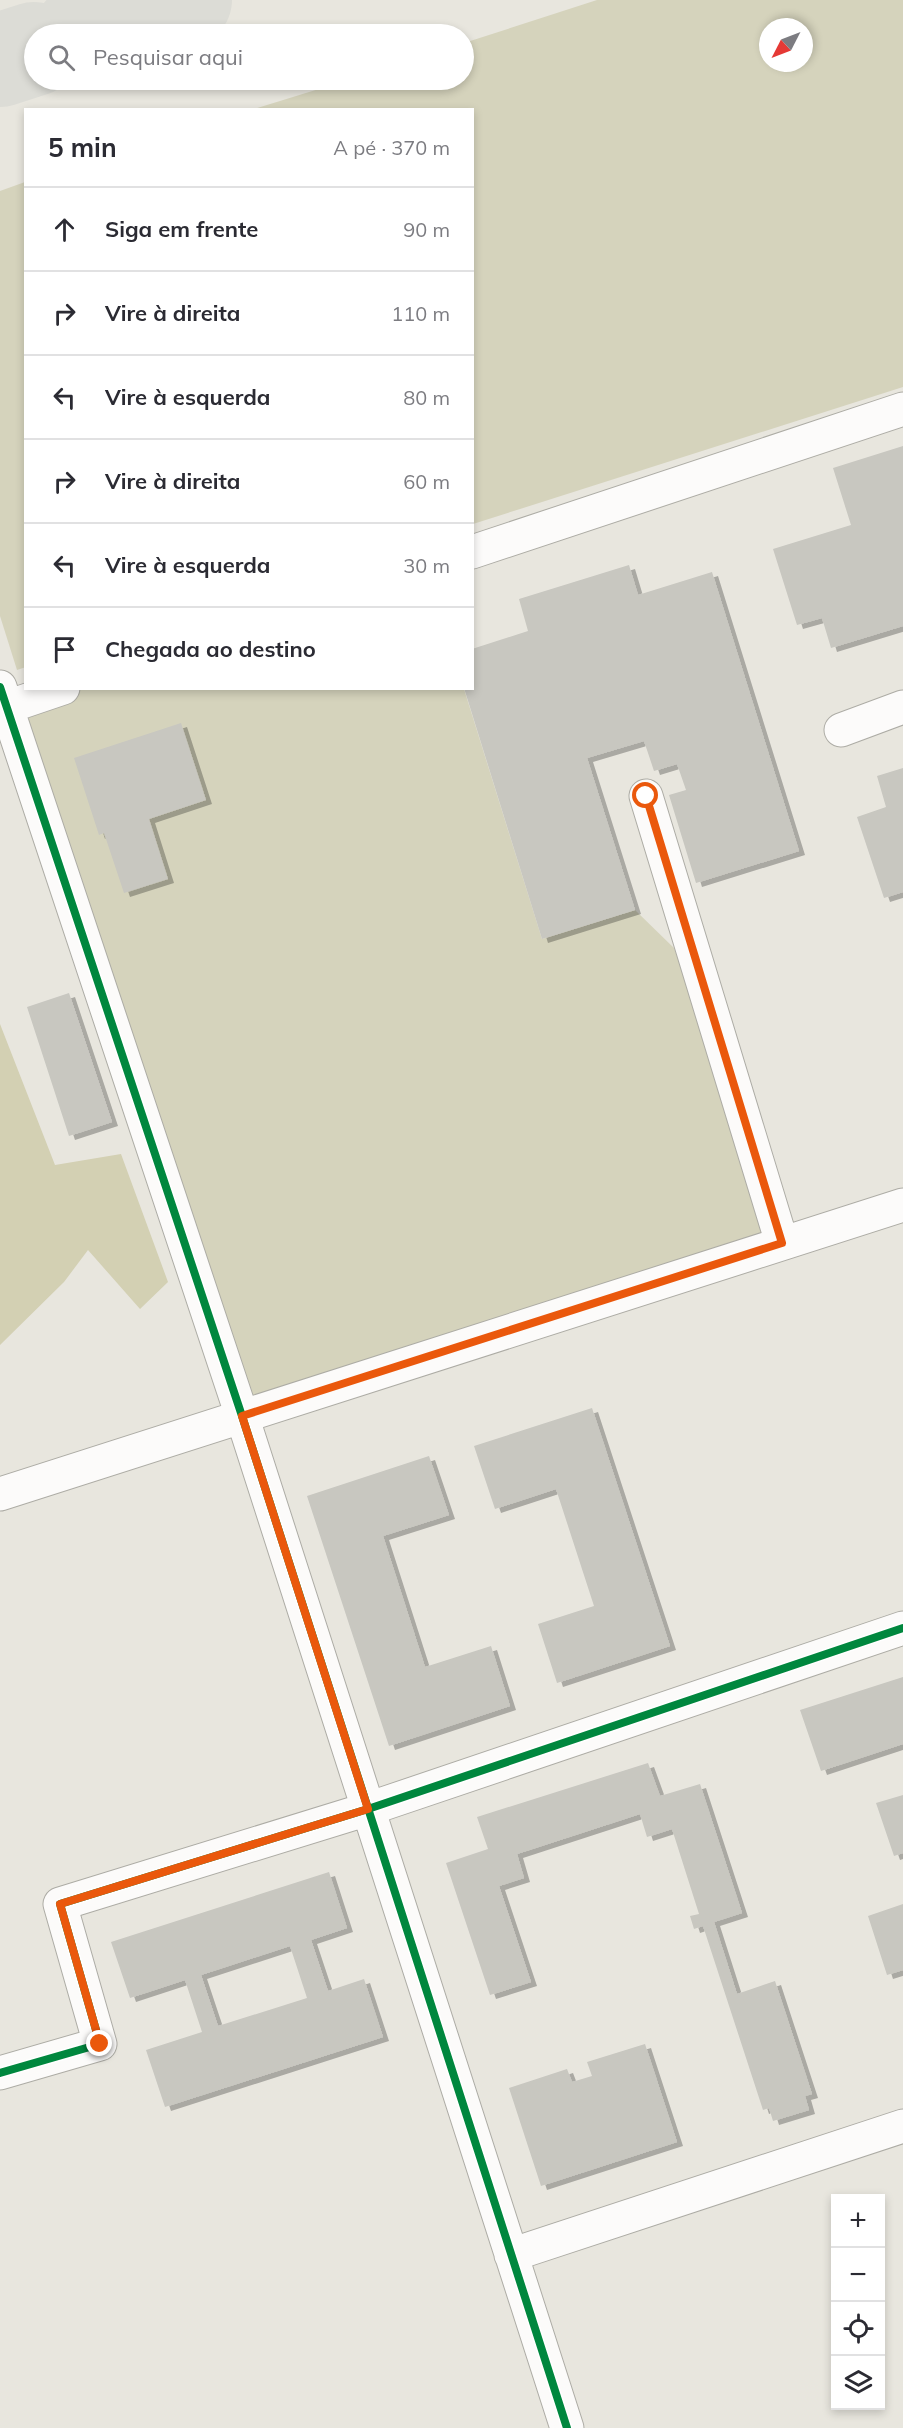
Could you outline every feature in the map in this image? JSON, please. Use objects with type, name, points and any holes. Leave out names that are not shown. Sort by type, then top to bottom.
[{"type":"street","points":[[474,551],[903,409]]},
{"type":"street","points":[[50,690],[3,697],[242,1416],[567,2428]]},
{"type":"street","points":[[841,730],[903,707]]},
{"type":"street","points":[[646,796],[782,1243]]},
{"type":"street","points":[[0,1494],[903,1205]]},
{"type":"street","points":[[0,2073],[100,2044],[60,1904],[368,1809],[903,1628]]},
{"type":"street","points":[[511,2255],[903,2126]]},
{"type":"shaded area","points":[[597,0],[903,0],[903,387],[474,524],[474,108],[257,108],[316,90],[474,90],[474,40]]},
{"type":"shaded area","points":[[24,182],[24,668],[17,670],[0,616],[0,191]]},
{"type":"shaded area","points":[[57,690],[464,690],[542,939],[635,910],[674,948],[778,1228],[242,1416],[7,707]]},
{"type":"shaded area","points":[[0,1024],[55,1165],[121,1154],[168,1282],[140,1309],[88,1250],[64,1282],[0,1345]]},
{"type":"building","points":[[903,446],[903,626],[831,648],[822,618],[797,625],[773,549],[851,525],[833,468]]},
{"type":"building","points":[[629,565],[638,595],[712,572],[799,851],[696,883],[669,795],[686,790],[677,764],[654,771],[644,741],[587,758],[635,910],[542,939],[465,690],[474,690],[474,648],[528,631],[519,599]]},
{"type":"building","points":[[181,723],[206,800],[149,819],[168,879],[124,893],[104,833],[99,835],[74,758]]},
{"type":"building","points":[[903,768],[903,892],[884,898],[857,817],[886,807],[877,776]]},
{"type":"building","points":[[69,993],[112,1122],[69,1136],[27,1007]]},
{"type":"building","points":[[592,1408],[670,1646],[557,1683],[538,1624],[594,1606],[556,1489],[495,1509],[474,1446]]},
{"type":"building","points":[[429,1456],[449,1515],[383,1536],[425,1667],[491,1646],[510,1706],[389,1746],[307,1496]]},
{"type":"building","points":[[903,1677],[903,1744],[821,1771],[800,1710]]},
{"type":"building","points":[[648,1763],[660,1796],[700,1784],[742,1913],[714,1922],[737,1994],[775,1981],[812,2094],[805,2096],[809,2110],[773,2121],[769,2108],[763,2110],[703,1926],[694,1929],[690,1916],[699,1914],[672,1829],[647,1837],[640,1814],[517,1854],[524,1878],[499,1886],[531,1982],[490,1995],[446,1863],[488,1849],[477,1817]]},
{"type":"building","points":[[903,1795],[903,1853],[894,1856],[876,1803]]},
{"type":"building","points":[[329,1872],[347,1928],[311,1940],[328,1991],[364,1979],[383,2037],[165,2107],[146,2050],[202,2032],[185,1980],[130,1998],[111,1942]],"holes":[[[290,1946],[307,1998],[218,2026],[201,1975]]]},
{"type":"building","points":[[903,1904],[903,1970],[887,1975],[868,1916]]},
{"type":"building","points":[[645,2044],[677,2142],[541,2186],[509,2088],[567,2069],[572,2082],[592,2076],[587,2062]]},
{"type":"taxiway","points":[[110,24],[185,0]]},
{"type":"taxiway","points":[[0,60],[24,52]]},
{"type":"cycle path","points":[[0,687],[242,1416],[567,2428]]},
{"type":"cycle path","points":[[0,2073],[100,2044],[60,1904],[368,1809],[903,1628]]},
{"type":"route","points":[[100,2044],[60,1904],[368,1809],[242,1416],[782,1243],[646,796]]}]
